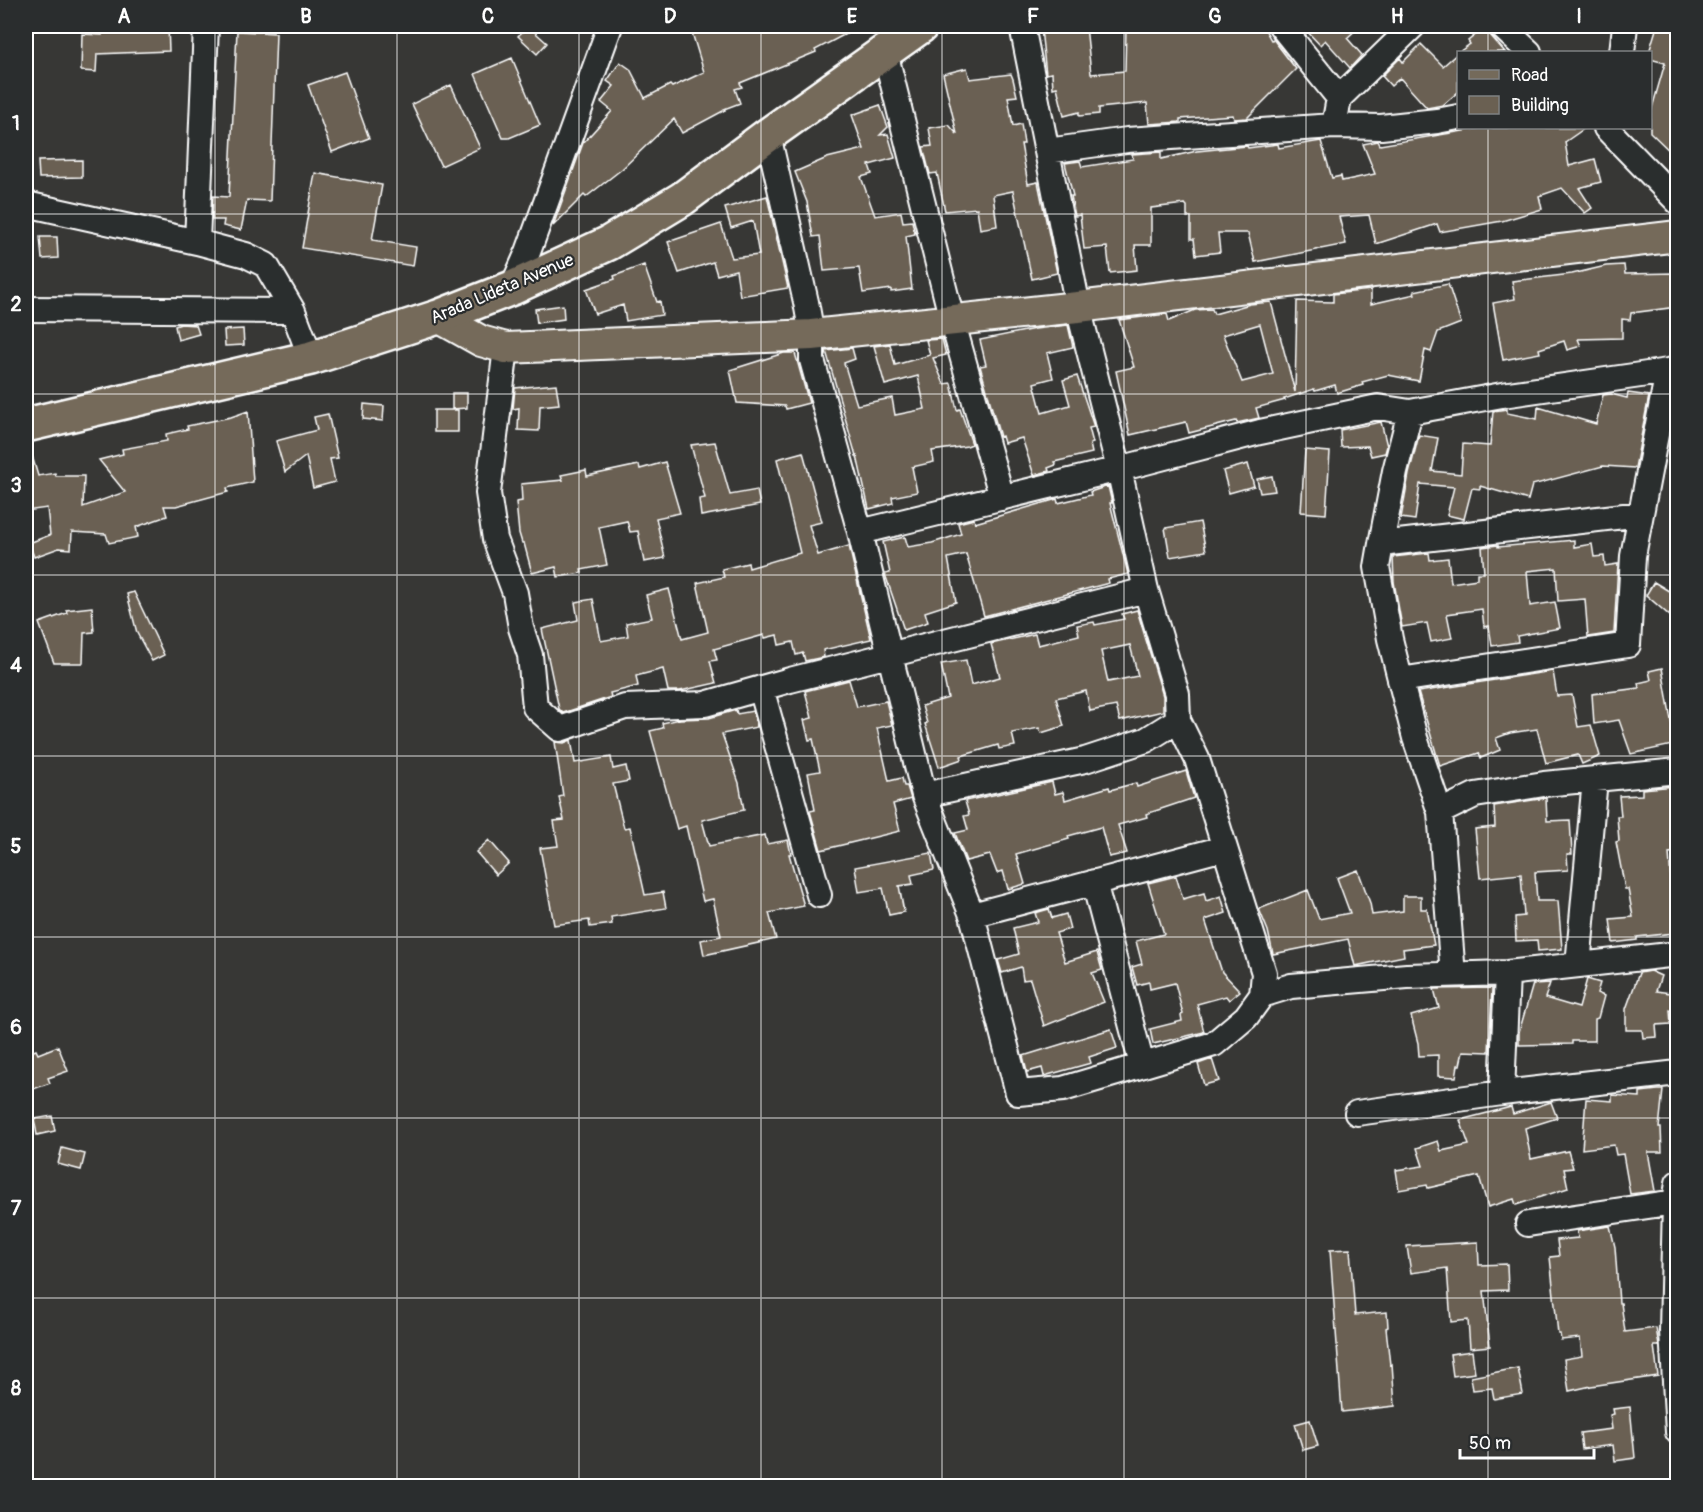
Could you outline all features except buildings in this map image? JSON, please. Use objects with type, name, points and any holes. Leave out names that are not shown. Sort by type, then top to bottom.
[{"type":"highway","name":"Arada Lideta Avenue","points":[[26,425],[311,357],[438,317],[512,288],[609,243],[682,199],[921,26]]},
{"type":"main road","points":[[438,317],[481,341],[506,348],[812,335],[1078,307],[1677,236]]},
{"type":"street","points":[[197,242],[206,26]]},
{"type":"street","points":[[512,288],[528,252],[610,26]]},
{"type":"street","points":[[768,135],[812,335],[812,360],[860,532],[924,795],[972,915],[1018,1093],[1063,1089],[1214,1044],[1246,1017],[1262,994],[1264,973],[1197,759],[1178,720],[1177,694],[1146,590],[1119,469],[1078,307],[1022,26]]},
{"type":"street","points":[[1281,26],[1339,98]]},
{"type":"street","points":[[1334,126],[1339,98],[1413,26]]},
{"type":"street","points":[[1501,26],[1528,51]]},
{"type":"street","points":[[1622,51],[1625,26]]},
{"type":"street","points":[[885,52],[952,320],[1002,498]]},
{"type":"street","points":[[1047,151],[1127,140],[1334,126],[1382,127],[1457,117]]},
{"type":"street","points":[[1612,130],[1677,202]]},
{"type":"street","points":[[26,204],[197,242],[246,255],[266,265],[293,311],[311,357]]},
{"type":"street","points":[[26,309],[293,311]]},
{"type":"street","points":[[506,348],[488,494],[495,539],[515,593],[521,628],[530,655],[535,707],[560,729],[625,707],[705,704],[1146,590]]},
{"type":"street","points":[[860,532],[1260,432],[1378,407],[1410,412],[1502,395],[1673,370],[1634,556],[1628,645],[1400,680]]},
{"type":"street","points":[[1410,412],[1395,471],[1377,567],[1400,680],[1415,738],[1440,812],[1453,975]]},
{"type":"street","points":[[1381,544],[1641,514]]},
{"type":"street","points":[[762,688],[819,896]]},
{"type":"street","points":[[924,795],[1085,760],[1146,740],[1178,720]]},
{"type":"street","points":[[1440,812],[1475,795],[1544,784],[1677,771]]},
{"type":"street","points":[[1578,965],[1595,779]]},
{"type":"street","points":[[972,915],[1224,848]]},
{"type":"street","points":[[1094,882],[1142,1065]]},
{"type":"street","points":[[1262,994],[1291,986],[1407,976],[1507,973],[1677,954]]},
{"type":"street","points":[[1502,1093],[1507,973]]},
{"type":"street","points":[[1358,1113],[1502,1093],[1677,1073]]},
{"type":"street","points":[[1528,1224],[1676,1193],[1672,1330],[1677,1432]]}]
